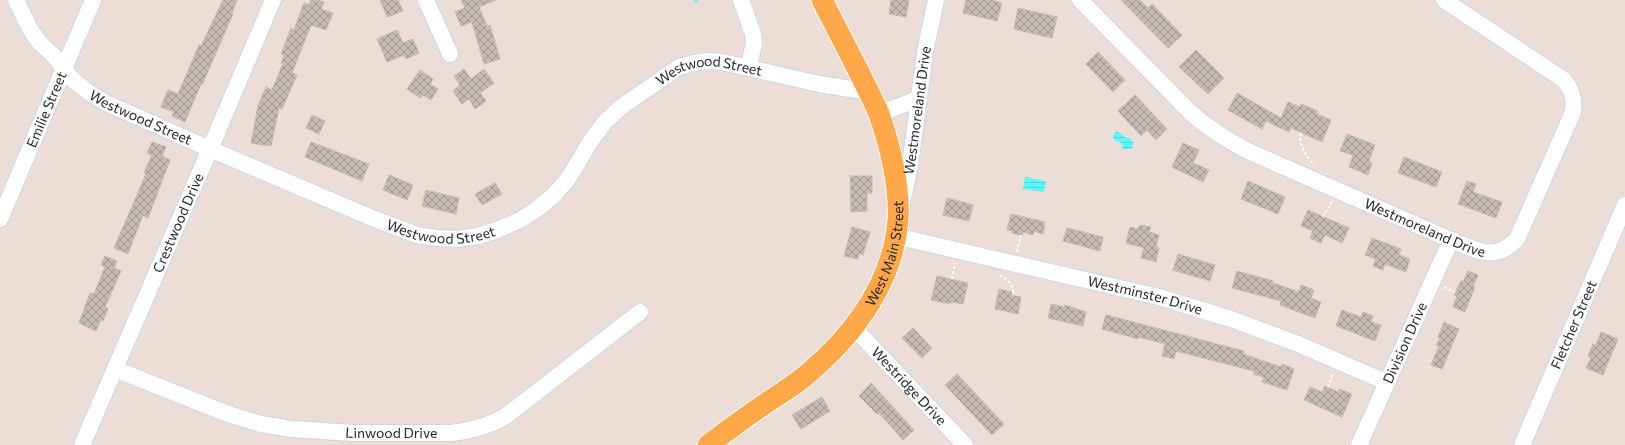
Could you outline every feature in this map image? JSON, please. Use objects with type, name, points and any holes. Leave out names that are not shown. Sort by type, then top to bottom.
[{"type":"main road","name":"West Main Street","points":[[708,445],[810,372],[835,349],[854,328],[870,305],[880,286],[888,265],[897,228],[894,169],[889,145],[879,114],[869,92],[822,0]]},
{"type":"street","name":"Westwood Street","points":[[16,0],[30,29],[40,43],[54,56],[64,70],[88,92],[106,103],[210,150],[417,235],[443,238],[457,239],[478,236],[498,230],[520,220],[536,210],[553,196],[568,179],[592,139],[605,122],[630,100],[679,68],[694,63],[708,61],[722,62],[819,84],[869,92]]},
{"type":"street","name":"Emilie Street","points":[[0,219],[5,192],[64,70],[93,0]]},
{"type":"street","name":"Crestwood Drive","points":[[82,445],[210,150],[273,0]]},
{"type":"street","points":[[426,0],[450,54]]},
{"type":"street","points":[[741,0],[753,34],[754,44],[748,68]]},
{"type":"street","name":"Westmoreland Drive","points":[[897,228],[910,166],[925,52],[936,0]]},
{"type":"street","name":"Westmoreland Drive","points":[[1080,0],[1190,112],[1227,140],[1248,151],[1451,240],[1494,254],[1512,245],[1517,239],[1573,112],[1573,94],[1570,87],[1564,80],[1444,0]]},
{"type":"street","points":[[879,114],[918,99]]},
{"type":"street","name":"Fletcher Street","points":[[1522,445],[1620,233],[1625,205]]},
{"type":"street","name":"Westminster Drive","points":[[897,228],[1014,263],[1159,297],[1234,320],[1298,344],[1386,382]]},
{"type":"street","name":"Division Drive","points":[[1359,445],[1451,240]]},
{"type":"street","name":"Linwood Drive","points":[[115,369],[228,414],[261,424],[292,429],[353,433],[451,434],[484,427],[506,416],[640,312]]},
{"type":"street","name":"Westridge Drive","points":[[854,328],[965,445]]},
{"type":"path","points":[[1301,133],[1299,137],[1302,146],[1307,156],[1318,170]]},
{"type":"path","points":[[1323,216],[1325,211],[1330,208],[1333,199],[1339,191]]},
{"type":"path","points":[[1014,263],[1021,235]]},
{"type":"path","points":[[995,273],[1009,281],[1013,289],[1013,295]]},
{"type":"water","points":[[1117,131],[1126,138],[1130,138],[1133,142],[1133,147],[1130,149],[1123,149],[1121,143],[1113,139],[1113,135]]},
{"type":"water","points":[[1025,177],[1046,181],[1044,192],[1023,189]]},
{"type":"building","points":[[223,0],[237,0],[232,13],[233,14],[185,122],[172,116],[174,112],[161,107],[168,90],[178,94],[199,45],[201,46]]},
{"type":"building","points":[[311,0],[324,2],[321,9],[333,13],[326,30],[311,25],[292,73],[297,75],[282,109],[279,108],[271,146],[251,143],[258,106],[266,87],[272,90],[283,63],[281,63],[284,55],[281,54],[291,28],[294,30],[304,3],[309,5]]},
{"type":"building","points":[[380,0],[398,0],[403,11],[387,17]]},
{"type":"building","points":[[461,0],[496,0],[479,7],[487,26],[490,25],[500,59],[484,64],[472,22],[461,26],[455,12],[465,8]]},
{"type":"building","points":[[891,0],[909,0],[906,17],[889,14]]},
{"type":"building","points":[[966,0],[992,0],[1002,3],[997,21],[963,13]]},
{"type":"building","points":[[1121,0],[1140,0],[1148,8],[1152,4],[1182,35],[1168,48]]},
{"type":"building","points":[[1018,8],[1057,17],[1052,38],[1014,29]]},
{"type":"building","points":[[397,30],[403,43],[413,39],[419,53],[406,59],[404,55],[387,62],[377,39]]},
{"type":"building","points":[[1196,50],[1224,78],[1208,94],[1179,67]]},
{"type":"building","points":[[1098,52],[1125,80],[1113,92],[1086,64]]},
{"type":"building","points":[[464,69],[471,79],[484,69],[494,83],[480,93],[486,101],[475,109],[469,99],[462,104],[453,91],[460,85],[454,76]]},
{"type":"building","points":[[420,70],[433,79],[430,84],[438,89],[431,100],[423,95],[420,98],[407,89]]},
{"type":"building","points":[[1237,93],[1281,118],[1288,102],[1300,107],[1301,104],[1318,111],[1317,114],[1331,120],[1322,142],[1291,128],[1289,132],[1266,121],[1262,129],[1228,110]]},
{"type":"building","points":[[1135,95],[1167,129],[1156,140],[1147,130],[1141,136],[1118,111]]},
{"type":"building","points":[[312,115],[325,121],[319,134],[306,128]]},
{"type":"building","points":[[1347,134],[1375,145],[1369,161],[1372,163],[1368,175],[1349,167],[1353,155],[1340,151]]},
{"type":"building","points":[[152,142],[166,147],[162,156],[170,160],[148,218],[143,215],[128,254],[114,248],[146,174],[144,173],[152,155],[147,153]]},
{"type":"building","points":[[311,142],[369,164],[362,181],[305,157]]},
{"type":"building","points":[[1183,143],[1199,150],[1193,163],[1209,170],[1203,182],[1172,167]]},
{"type":"building","points":[[1404,157],[1442,172],[1436,187],[1398,173]]},
{"type":"building","points":[[389,175],[413,185],[407,200],[383,190]]},
{"type":"building","points":[[850,176],[872,176],[872,193],[867,193],[867,211],[851,212]]},
{"type":"building","points":[[1248,181],[1285,197],[1278,214],[1241,199]]},
{"type":"building","points":[[1467,181],[1476,184],[1473,192],[1502,202],[1496,218],[1458,204]]},
{"type":"building","points":[[495,183],[502,194],[482,205],[475,194]]},
{"type":"building","points":[[426,190],[459,198],[456,214],[422,206]]},
{"type":"building","points":[[947,198],[973,205],[969,221],[943,215]]},
{"type":"building","points":[[1308,210],[1349,228],[1342,243],[1325,235],[1321,243],[1310,238],[1313,231],[1301,226]]},
{"type":"building","points":[[1011,214],[1045,222],[1043,234],[1034,231],[1033,235],[1023,232],[1022,236],[1007,230]]},
{"type":"building","points":[[1140,225],[1151,227],[1149,232],[1159,235],[1156,247],[1159,248],[1156,262],[1141,258],[1144,248],[1126,243],[1130,227],[1138,229]]},
{"type":"building","points":[[852,227],[870,232],[863,255],[859,253],[858,259],[844,256]]},
{"type":"building","points":[[1067,228],[1103,237],[1100,251],[1063,241]]},
{"type":"building","points":[[1372,238],[1401,249],[1399,255],[1410,259],[1406,272],[1385,264],[1383,270],[1373,266],[1376,259],[1365,255]]},
{"type":"building","points":[[1178,254],[1215,265],[1210,281],[1173,270]]},
{"type":"building","points":[[105,256],[117,261],[114,268],[121,271],[105,307],[108,308],[103,321],[101,320],[96,331],[79,323],[90,293],[94,294],[105,267],[101,265]]},
{"type":"building","points":[[1237,271],[1273,281],[1273,283],[1299,292],[1301,285],[1314,290],[1311,298],[1321,302],[1315,318],[1280,305],[1281,301],[1232,288]]},
{"type":"building","points":[[1468,271],[1478,275],[1465,312],[1453,307],[1457,296],[1454,295],[1461,281],[1463,282]]},
{"type":"building","points":[[937,276],[968,283],[963,304],[951,302],[950,304],[931,300]]},
{"type":"building","points":[[999,289],[1012,292],[1011,295],[1021,297],[1018,314],[995,309]]},
{"type":"building","points":[[1051,304],[1064,307],[1065,305],[1086,312],[1083,326],[1048,318]]},
{"type":"building","points":[[1342,310],[1361,317],[1363,312],[1373,316],[1371,322],[1381,325],[1375,341],[1336,326]]},
{"type":"building","points":[[1106,315],[1244,351],[1243,354],[1281,367],[1282,364],[1294,369],[1287,390],[1262,382],[1264,377],[1253,374],[1254,371],[1176,351],[1174,359],[1162,356],[1165,344],[1139,337],[1138,339],[1102,329]]},
{"type":"building","points":[[1444,322],[1459,329],[1442,369],[1431,365],[1439,346],[1436,345],[1440,338],[1438,337]]},
{"type":"building","points":[[913,328],[932,348],[922,358],[902,338]]},
{"type":"building","points":[[1601,332],[1618,339],[1603,375],[1586,368],[1591,358],[1588,356],[1593,344],[1596,345]]},
{"type":"building","points":[[957,374],[1004,424],[992,435],[945,385]]},
{"type":"building","points":[[871,383],[914,430],[903,440],[879,413],[877,414],[859,396]]},
{"type":"building","points":[[1325,386],[1338,392],[1339,389],[1352,394],[1342,417],[1304,400],[1310,387],[1322,392]]},
{"type":"building","points":[[822,397],[830,411],[801,429],[792,415]]}]
